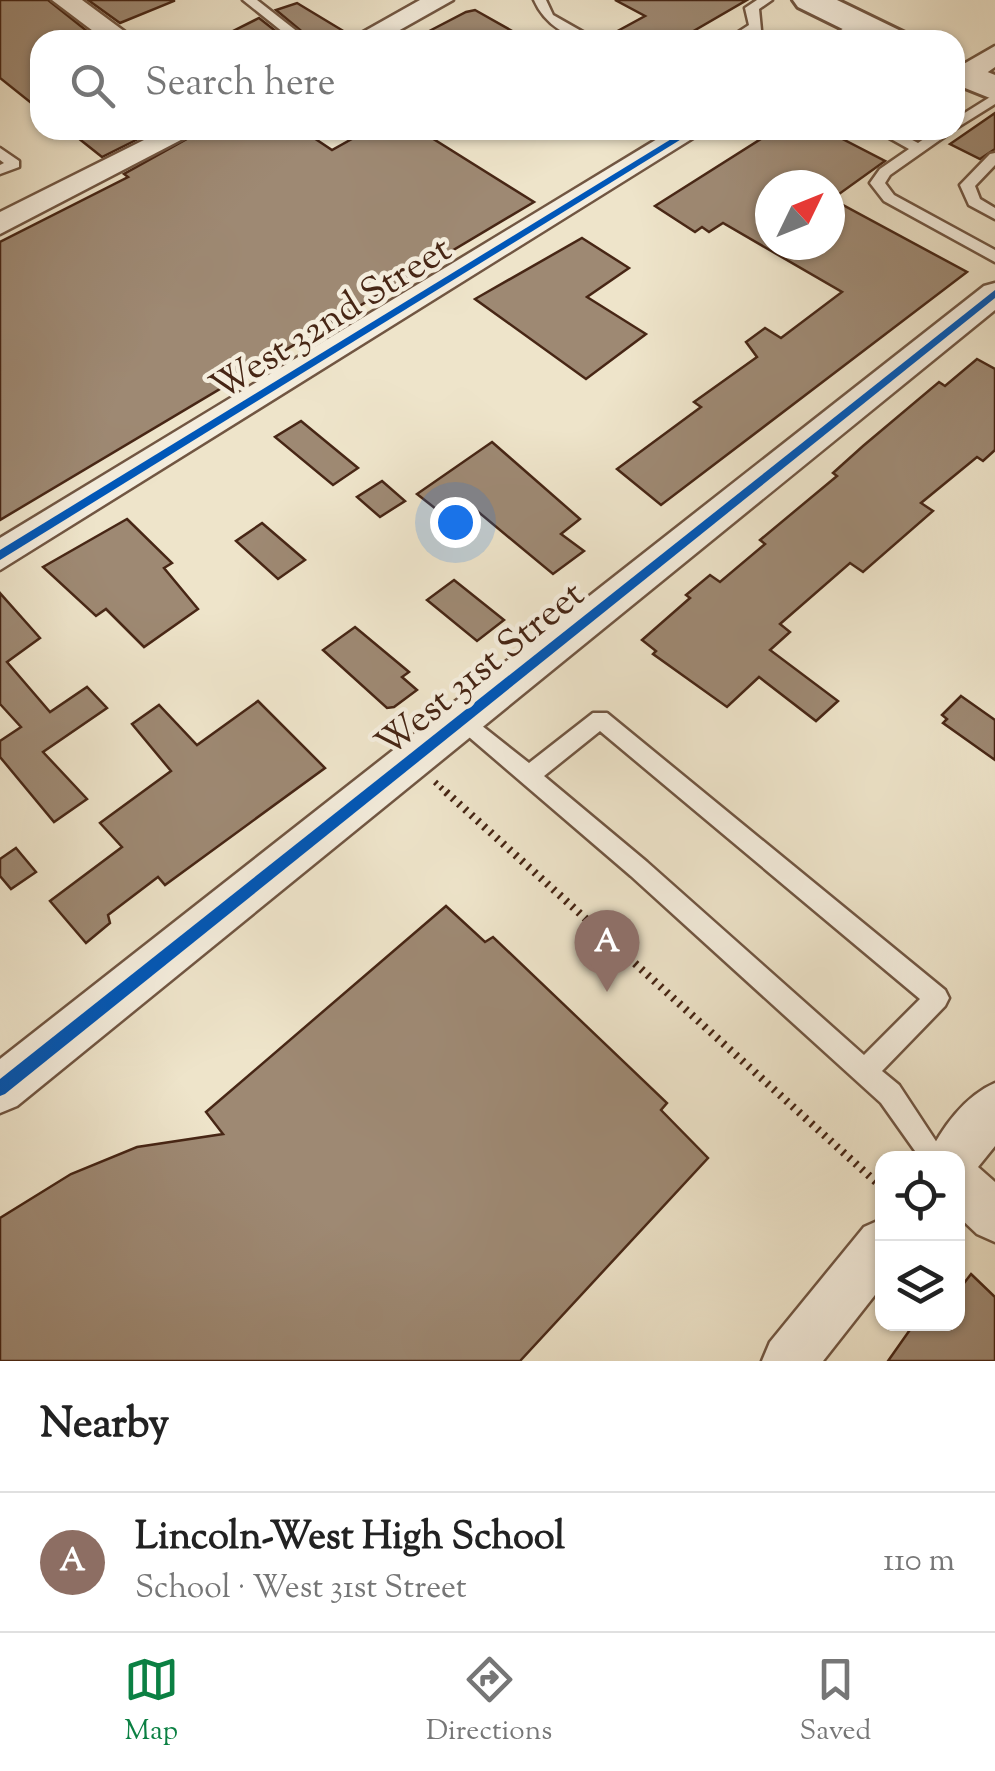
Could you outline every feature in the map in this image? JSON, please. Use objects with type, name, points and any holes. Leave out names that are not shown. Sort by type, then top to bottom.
[{"type":"street","points":[[65,0],[108,30]]},
{"type":"street","points":[[382,30],[440,0]]},
{"type":"street","points":[[810,0],[856,30]]},
{"type":"street","points":[[972,78],[995,54]]},
{"type":"street","points":[[0,224],[166,140]]},
{"type":"street","name":"West 32nd Street","points":[[0,556],[676,140]]},
{"type":"street","name":"West 31st Street","points":[[0,1089],[995,293]]},
{"type":"street","points":[[959,1151],[995,1107]]},
{"type":"street","points":[[965,1189],[995,1216]]},
{"type":"street","points":[[789,1361],[875,1254]]},
{"type":"lane","points":[[249,0],[288,30]]},
{"type":"lane","points":[[734,0],[752,8]]},
{"type":"lane","points":[[752,8],[766,0]]},
{"type":"lane","points":[[535,2],[548,16],[572,30]]},
{"type":"lane","points":[[751,30],[756,27],[752,8]]},
{"type":"lane","points":[[965,116],[995,98]]},
{"type":"lane","points":[[901,140],[919,149]]},
{"type":"lane","points":[[932,140],[885,172],[878,183],[889,198],[995,257]]},
{"type":"lane","points":[[0,152],[14,164],[0,170]]},
{"type":"lane","points":[[995,157],[966,185],[974,202],[995,214]]},
{"type":"lane","points":[[529,776],[600,719],[937,998],[864,1071]]},
{"type":"lane","points":[[462,720],[890,1094],[930,1151]]},
{"type":"path","points":[[434,781],[875,1183]]},
{"type":"building","points":[[0,0],[48,0],[86,30],[30,30],[30,102],[0,78]]},
{"type":"building","points":[[88,0],[174,0],[174,1],[120,23]]},
{"type":"building","points":[[615,0],[747,0],[695,30],[619,30],[645,16]]},
{"type":"building","points":[[297,3],[342,30],[300,30],[276,10]]},
{"type":"building","points":[[475,10],[510,30],[431,30]]},
{"type":"building","points":[[259,18],[274,30],[235,30]]},
{"type":"building","points":[[995,113],[995,149],[980,159],[950,144],[965,140],[965,134]]},
{"type":"building","points":[[81,140],[136,140],[102,157]]},
{"type":"building","points":[[185,140],[317,140],[332,150],[350,140],[435,140],[534,202],[0,520],[0,242],[128,177],[124,174]]},
{"type":"building","points":[[759,140],[844,140],[885,161],[845,190],[845,170],[755,170],[755,242],[723,223],[709,232],[702,227],[695,232],[655,206]]},
{"type":"building","points":[[845,206],[967,272],[661,505],[617,469],[701,407],[694,402],[757,357],[746,342],[765,328],[781,338],[842,292],[787,260],[845,260]]},
{"type":"building","points":[[582,238],[629,268],[587,297],[646,334],[586,379],[475,299]]},
{"type":"building","points":[[977,359],[995,369],[995,450],[983,461],[977,457],[921,503],[933,511],[863,572],[850,563],[780,624],[790,632],[770,650],[838,701],[816,721],[759,677],[727,707],[653,654],[656,651],[642,640],[690,598],[686,595],[710,575],[720,582],[765,544],[760,540],[837,476],[833,473],[863,446],[939,382],[945,386]]},
{"type":"building","points":[[301,421],[358,468],[333,485],[275,437]]},
{"type":"building","points":[[492,442],[580,519],[561,534],[584,551],[553,574],[470,505],[450,520],[417,494]]},
{"type":"building","points":[[382,481],[405,501],[380,517],[357,497]]},
{"type":"building","points":[[127,519],[172,563],[164,568],[198,609],[144,647],[106,609],[96,616],[43,567]]},
{"type":"building","points":[[262,523],[305,560],[278,579],[236,541]]},
{"type":"building","points":[[454,580],[504,620],[477,641],[427,600]]},
{"type":"building","points":[[0,593],[40,638],[7,662],[50,712],[87,687],[107,708],[43,752],[87,799],[54,822],[0,757],[0,741],[21,727],[0,704]]},
{"type":"building","points":[[355,627],[409,672],[402,677],[417,690],[394,707],[387,708],[323,650]]},
{"type":"building","points":[[961,696],[995,720],[995,760],[943,723],[947,719],[942,715]]},
{"type":"building","points":[[258,701],[325,768],[165,885],[158,877],[108,915],[110,923],[86,943],[50,901],[122,847],[100,823],[171,771],[132,724],[159,705],[197,745]]},
{"type":"building","points":[[16,848],[36,872],[11,889],[0,876],[0,859]]},
{"type":"building","points":[[446,906],[485,942],[493,937],[667,1103],[661,1110],[708,1158],[520,1361],[0,1361],[0,1218],[71,1174],[137,1147],[223,1134],[206,1112]]},
{"type":"building","points":[[971,1274],[995,1297],[995,1361],[888,1361],[909,1331],[965,1331],[965,1282]]},
{"type":"cycle path","points":[[0,556],[676,140]]},
{"type":"cycle path","points":[[0,1089],[995,293]]},
{"type":"place","name":"Lincoln-West High School","points":[[607,992]]}]
